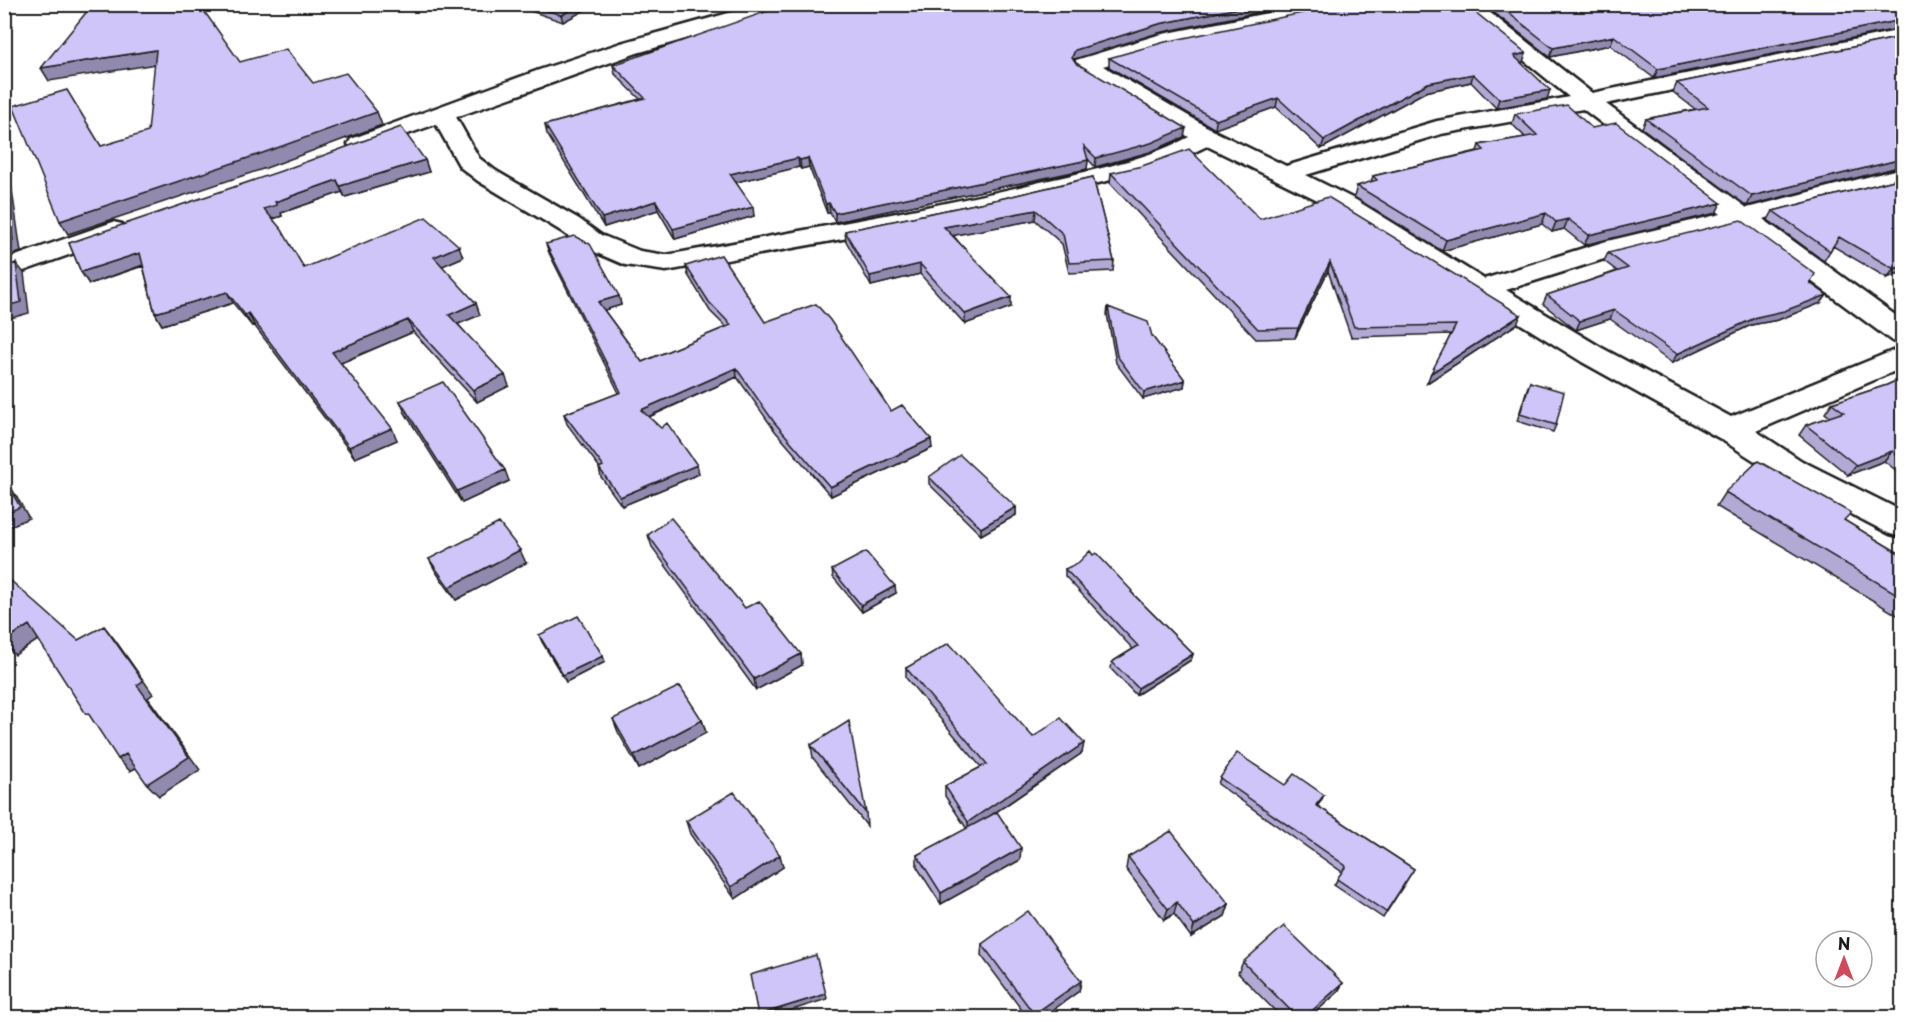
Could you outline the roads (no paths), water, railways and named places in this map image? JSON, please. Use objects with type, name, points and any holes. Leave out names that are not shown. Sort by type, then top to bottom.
[{"type":"street","points":[[344,150],[629,48],[786,4]]},
{"type":"street","points":[[1465,4],[1586,100],[1902,334]]},
{"type":"street","points":[[1340,5],[1158,42],[1084,65],[1207,137],[1347,205],[1592,355],[1730,430],[1791,469],[1902,525]]},
{"type":"street","points":[[1284,174],[1437,128],[1902,36]]},
{"type":"street","points":[[443,114],[470,162],[487,176],[570,225],[592,241],[634,260],[666,263],[856,229],[1114,174],[1190,147],[1207,137]]},
{"type":"street","points":[[1481,289],[1612,248],[1902,175]]},
{"type":"street","points":[[4,270],[132,223]]},
{"type":"street","points":[[1730,430],[1902,357]]}]
